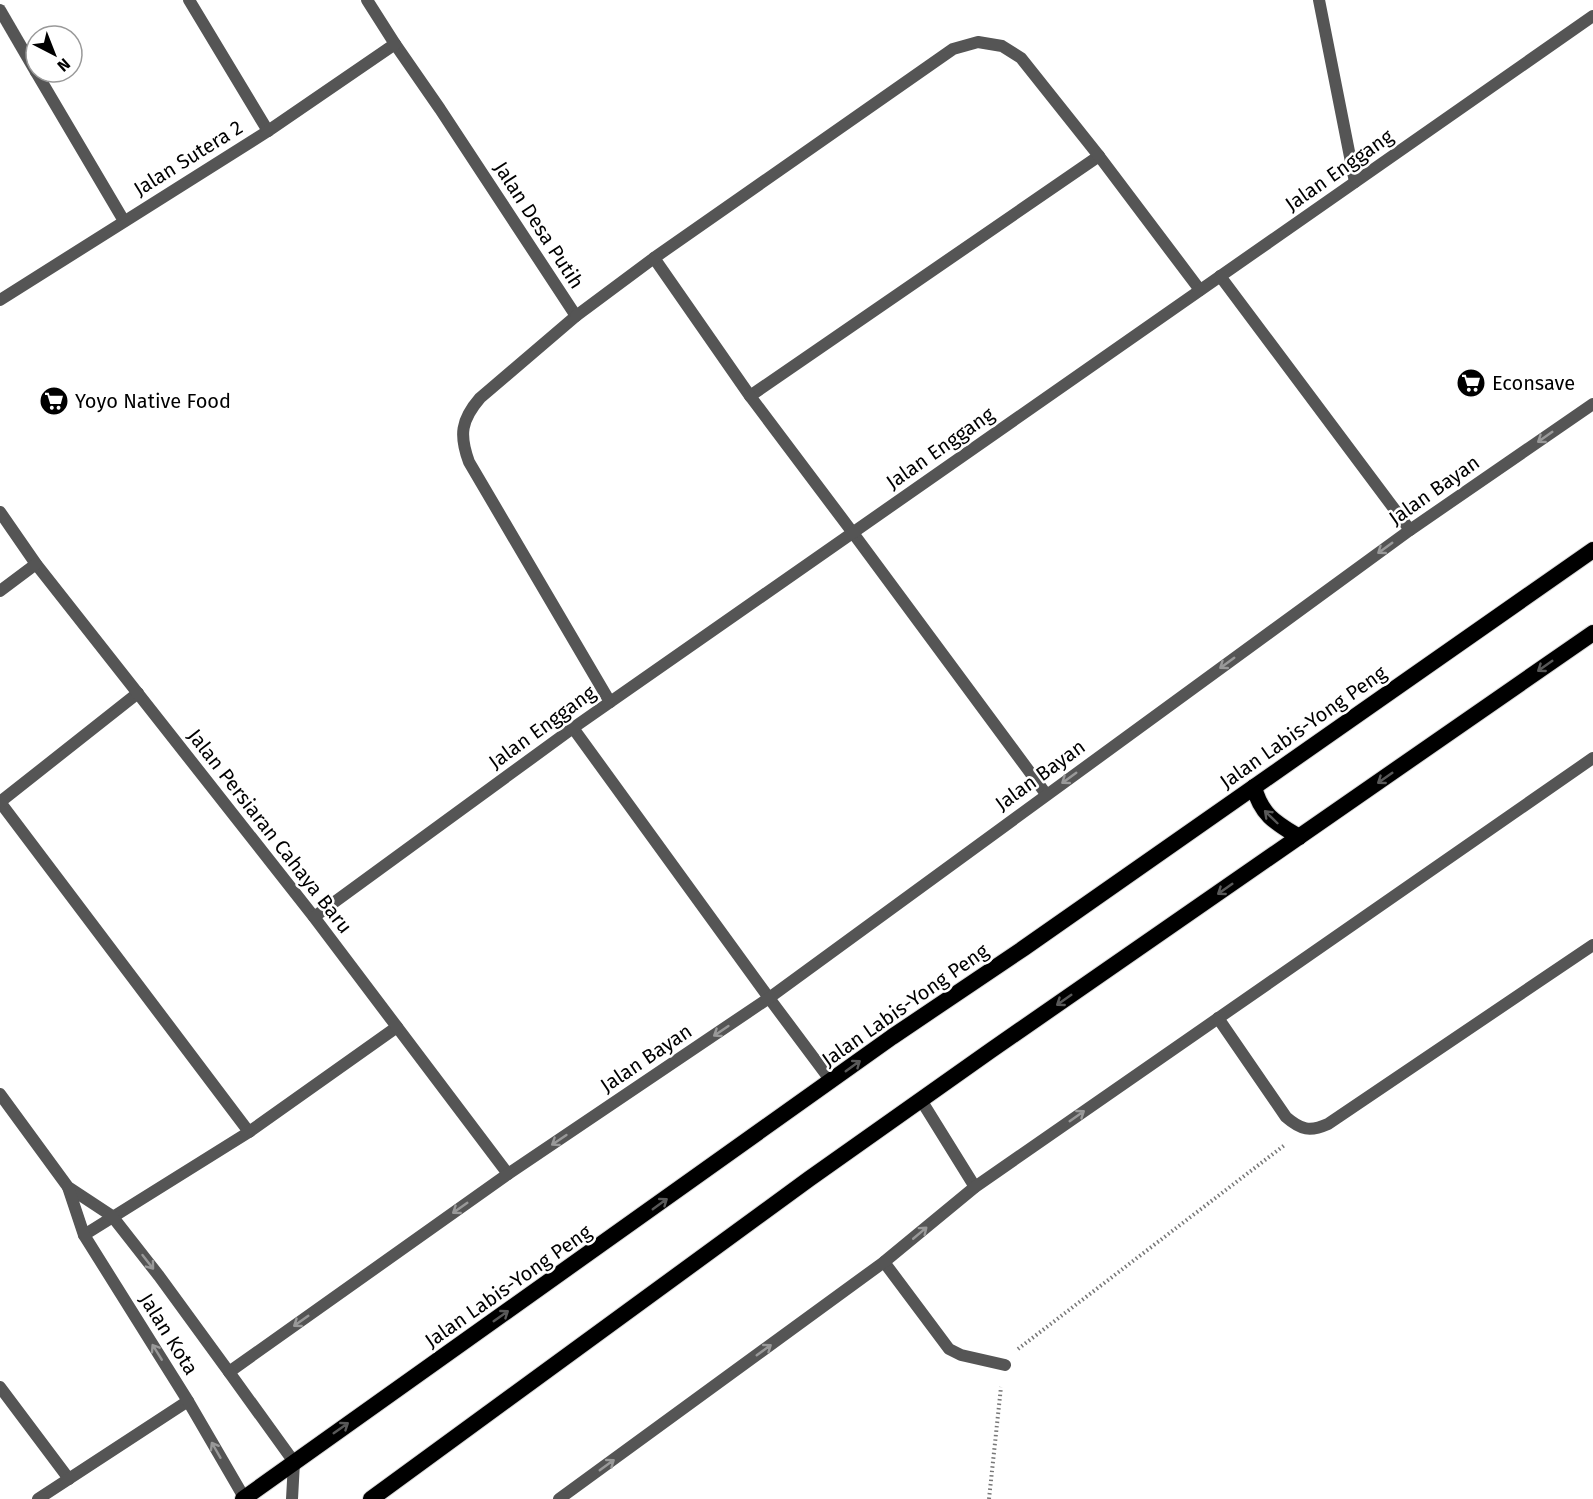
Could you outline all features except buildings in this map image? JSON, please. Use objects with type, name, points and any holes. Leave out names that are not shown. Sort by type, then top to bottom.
[{"type":"highway","name":"Jalan Labis-Yong Peng","points":[[244,1499],[831,1081],[1593,550]]},
{"type":"highway","points":[[371,1499],[809,1179],[1593,633]]},
{"type":"highway","points":[[1254,787],[1257,800],[1264,812],[1299,837]]},
{"type":"street","points":[[189,0],[268,131]]},
{"type":"street","name":"Jalan Desa Putih","points":[[368,0],[576,316],[480,398],[471,408],[462,435],[469,462],[610,702]]},
{"type":"street","points":[[1319,0],[1354,182]]},
{"type":"street","points":[[0,10],[24,51]]},
{"type":"street","name":"Jalan Enggang","points":[[314,918],[610,702],[1593,16]]},
{"type":"street","points":[[576,316],[654,258],[953,50],[978,42],[1002,46],[1021,58],[1099,156],[1200,290]]},
{"type":"street","name":"Jalan Sutera 2","points":[[0,300],[268,131],[395,44]]},
{"type":"street","points":[[43,84],[124,221]]},
{"type":"street","points":[[750,396],[1099,156]]},
{"type":"street","points":[[654,258],[750,396],[1047,794]]},
{"type":"street","points":[[1220,276],[1410,530]]},
{"type":"street","name":"Jalan Bayan","points":[[229,1372],[508,1174],[769,998],[1410,530],[1593,404]]},
{"type":"street","name":"Jalan Persiaran Cahaya Baru","points":[[0,512],[36,564],[314,918],[508,1174]]},
{"type":"street","points":[[0,591],[36,564]]},
{"type":"street","points":[[138,693],[0,802],[249,1132]]},
{"type":"street","points":[[573,729],[831,1081]]},
{"type":"street","points":[[560,1499],[884,1262],[975,1187],[1593,758]]},
{"type":"street","points":[[1218,1018],[1286,1117],[1306,1129],[1318,1129],[1593,945]]},
{"type":"street","points":[[84,1235],[249,1132],[397,1027]]},
{"type":"street","points":[[0,1094],[68,1187],[112,1216],[159,1276],[294,1462],[292,1499]]},
{"type":"street","points":[[921,1100],[975,1187]]},
{"type":"street","name":"Jalan Kota","points":[[68,1187],[84,1235],[188,1401],[244,1499]]},
{"type":"street","points":[[884,1262],[949,1349],[961,1355],[1005,1365]]},
{"type":"street","points":[[0,1387],[69,1479]]},
{"type":"street","points":[[38,1499],[188,1401]]},
{"type":"path","points":[[989,1499],[1005,1365],[1014,1352],[1306,1129]]},
{"type":"place","name":"Econsave","points":[[1471,383]]},
{"type":"place","name":"Yoyo Native Food","points":[[54,401]]}]
